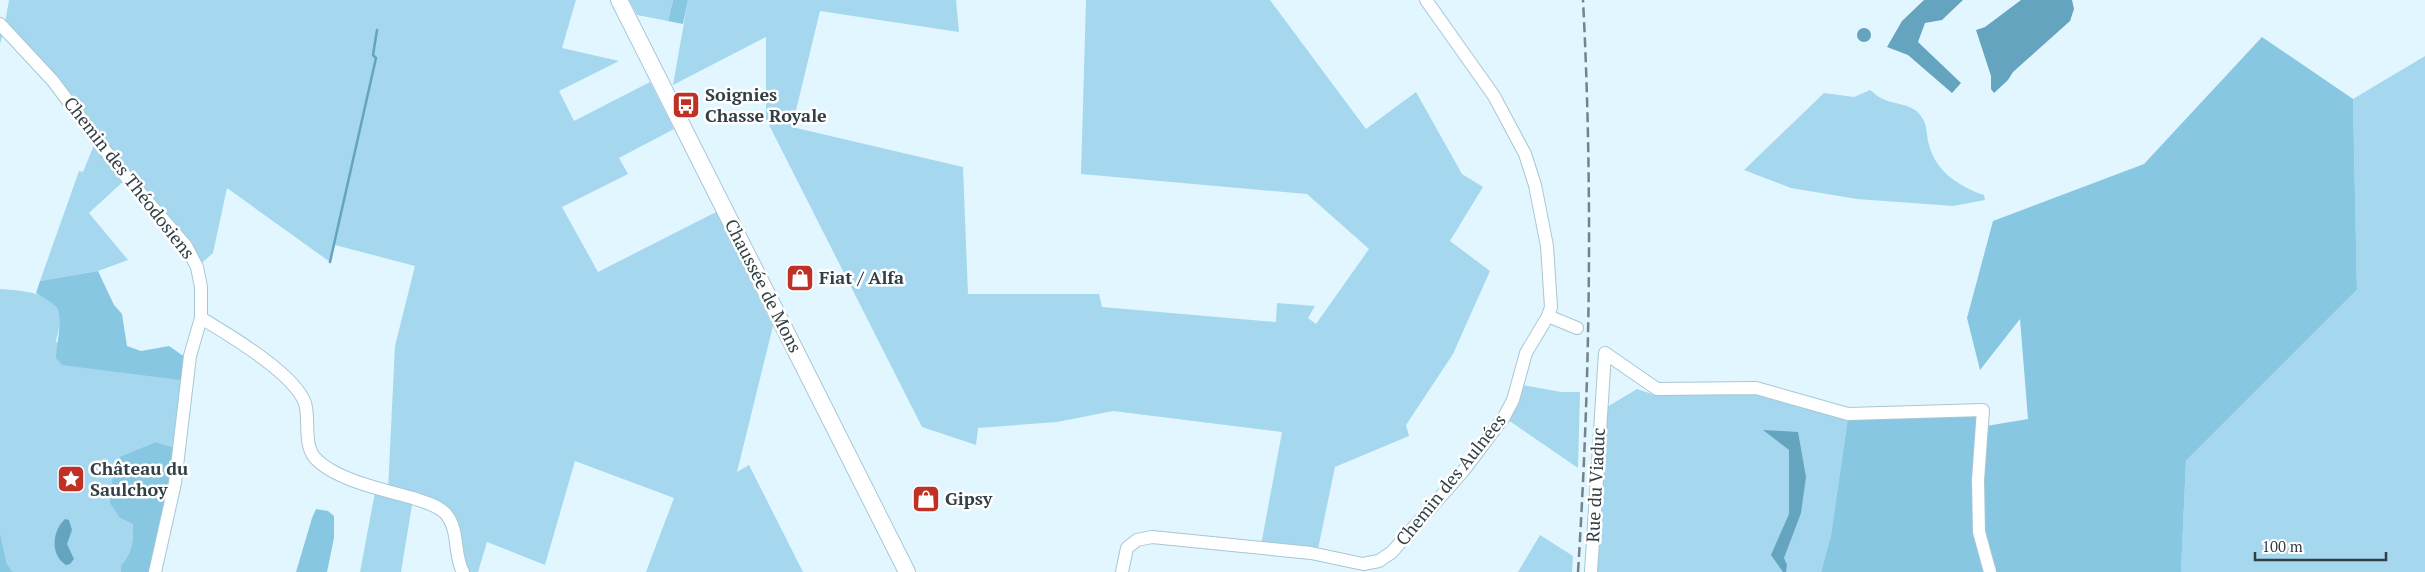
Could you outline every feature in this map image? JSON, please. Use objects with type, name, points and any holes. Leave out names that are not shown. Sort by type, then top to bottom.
[{"type":"main road","name":"Chaussée de Mons","points":[[619,0],[907,572]]},
{"type":"street","name":"Chemin des Aulnées","points":[[1122,572],[1126,548],[1137,540],[1152,537],[1312,553],[1372,567],[1396,547],[1464,470],[1504,417],[1513,400],[1526,353],[1548,316],[1551,307],[1547,246],[1535,185],[1525,154],[1494,96],[1426,0]]},
{"type":"street","name":"Chemin des Théodosiens","points":[[0,24],[44,70],[117,166],[186,246],[197,267],[201,318],[190,356],[175,483],[155,572]]},
{"type":"street","points":[[1548,316],[1577,328]]},
{"type":"street","points":[[201,318],[279,372],[297,387],[306,405],[312,453],[321,463],[349,477],[430,504],[446,513],[455,530],[459,561],[463,572]]},
{"type":"street","name":"Rue du Viaduc","points":[[1591,572],[1605,353],[1657,389],[1756,388],[1848,414],[1982,410],[1978,480],[1979,532],[1990,572]]},
{"type":"shaded area","points":[[9,0],[576,0],[562,48],[619,61],[559,91],[574,121],[650,82],[674,129],[619,158],[628,174],[562,207],[598,272],[716,212],[773,326],[737,472],[749,465],[803,572],[646,572],[674,498],[575,461],[545,565],[487,542],[478,572],[463,572],[450,520],[413,499],[401,572],[360,572],[376,487],[388,490],[395,346],[415,266],[335,245],[330,262],[227,188],[213,253],[197,267],[127,178],[89,213],[128,260],[98,271],[40,281],[79,171],[83,172],[96,140],[4,30],[0,44],[0,24],[5,23]]},
{"type":"shaded area","points":[[629,0],[673,0],[668,21],[637,15]]},
{"type":"shaded area","points":[[673,0],[688,0],[683,24],[668,21]]},
{"type":"shaded area","points":[[688,0],[956,0],[959,32],[820,11],[792,127],[963,167],[968,294],[1099,294],[1102,307],[1276,322],[1277,303],[1315,306],[1308,318],[1316,324],[1369,249],[1307,194],[1081,174],[1086,0],[1270,0],[1366,129],[1416,92],[1462,174],[1483,187],[1450,241],[1490,271],[1453,354],[1406,425],[1409,436],[1335,467],[1318,549],[1261,545],[1282,432],[1113,411],[1057,422],[978,428],[976,445],[922,427],[766,119],[766,37],[673,85]]},
{"type":"shaded area","points":[[1924,0],[1963,0],[1942,20],[1925,23],[1918,42],[1961,83],[1952,93],[1908,55],[1887,47],[1902,21]]},
{"type":"shaded area","points":[[2021,0],[2072,0],[2074,9],[2070,21],[2013,72],[2008,80],[1994,93],[1991,89],[1991,76],[1976,30],[1985,27]]},
{"type":"shaded area","points":[[1861,28],[1867,28],[1871,35],[1867,42],[1861,42],[1857,38],[1857,32]]},
{"type":"shaded area","points":[[2262,37],[2353,99],[2357,290],[2186,461],[2181,572],[1821,572],[1831,535],[1848,417],[1972,414],[1986,426],[2028,419],[2020,319],[1980,370],[1967,318],[1993,221],[2144,164]]},
{"type":"shaded area","points":[[2425,56],[2425,572],[2181,572],[2186,461],[2357,290],[2353,99]]},
{"type":"shaded area","points":[[1870,90],[1881,98],[1908,106],[1917,112],[1925,123],[1932,155],[1943,171],[1966,188],[1984,195],[1985,200],[1953,206],[1857,199],[1791,188],[1744,170],[1824,93],[1854,97]]},
{"type":"shaded area","points":[[98,271],[114,305],[122,314],[127,346],[141,351],[169,346],[182,355],[190,356],[188,381],[62,365],[56,358],[60,324],[58,311],[52,303],[36,293],[40,281]]},
{"type":"shaded area","points":[[0,289],[37,294],[53,303],[58,310],[60,319],[56,342],[188,381],[179,449],[156,442],[121,456],[120,518],[133,523],[133,535],[132,546],[121,565],[121,572],[13,572],[7,564],[0,533]]},
{"type":"shaded area","points":[[1523,385],[1561,392],[1580,392],[1578,468],[1508,420]]},
{"type":"shaded area","points":[[1637,389],[1655,395],[1756,392],[1848,417],[1831,535],[1821,572],[1593,572],[1607,407]]},
{"type":"shaded area","points":[[1763,430],[1798,432],[1806,477],[1801,513],[1784,558],[1787,565],[1786,572],[1783,572],[1771,555],[1789,514],[1789,450]]},
{"type":"shaded area","points":[[156,442],[179,449],[155,572],[121,572],[121,565],[128,556],[132,546],[133,524],[120,518],[110,503],[113,473],[121,456]]},
{"type":"shaded area","points":[[316,509],[328,511],[334,516],[334,538],[327,572],[296,572],[312,518]]},
{"type":"shaded area","points":[[65,519],[69,520],[72,530],[67,544],[74,559],[70,564],[66,565],[61,561],[55,549],[57,530]]},
{"type":"shaded area","points":[[0,533],[7,564],[13,572],[0,572]]},
{"type":"shaded area","points":[[1540,535],[1573,556],[1572,572],[1518,572]]},
{"type":"waterway","points":[[330,262],[376,58],[373,55],[377,30]]},
{"type":"railway","points":[[1578,572],[1589,286],[1588,143],[1583,0]]},
{"type":"place","name":"Soignies Chasse Royale","points":[[686,105]]},
{"type":"place","name":"Fiat / Alfa","points":[[800,278]]},
{"type":"place","name":"Château du Saulchoy","points":[[71,479]]},
{"type":"place","name":"Gipsy","points":[[926,499]]}]
